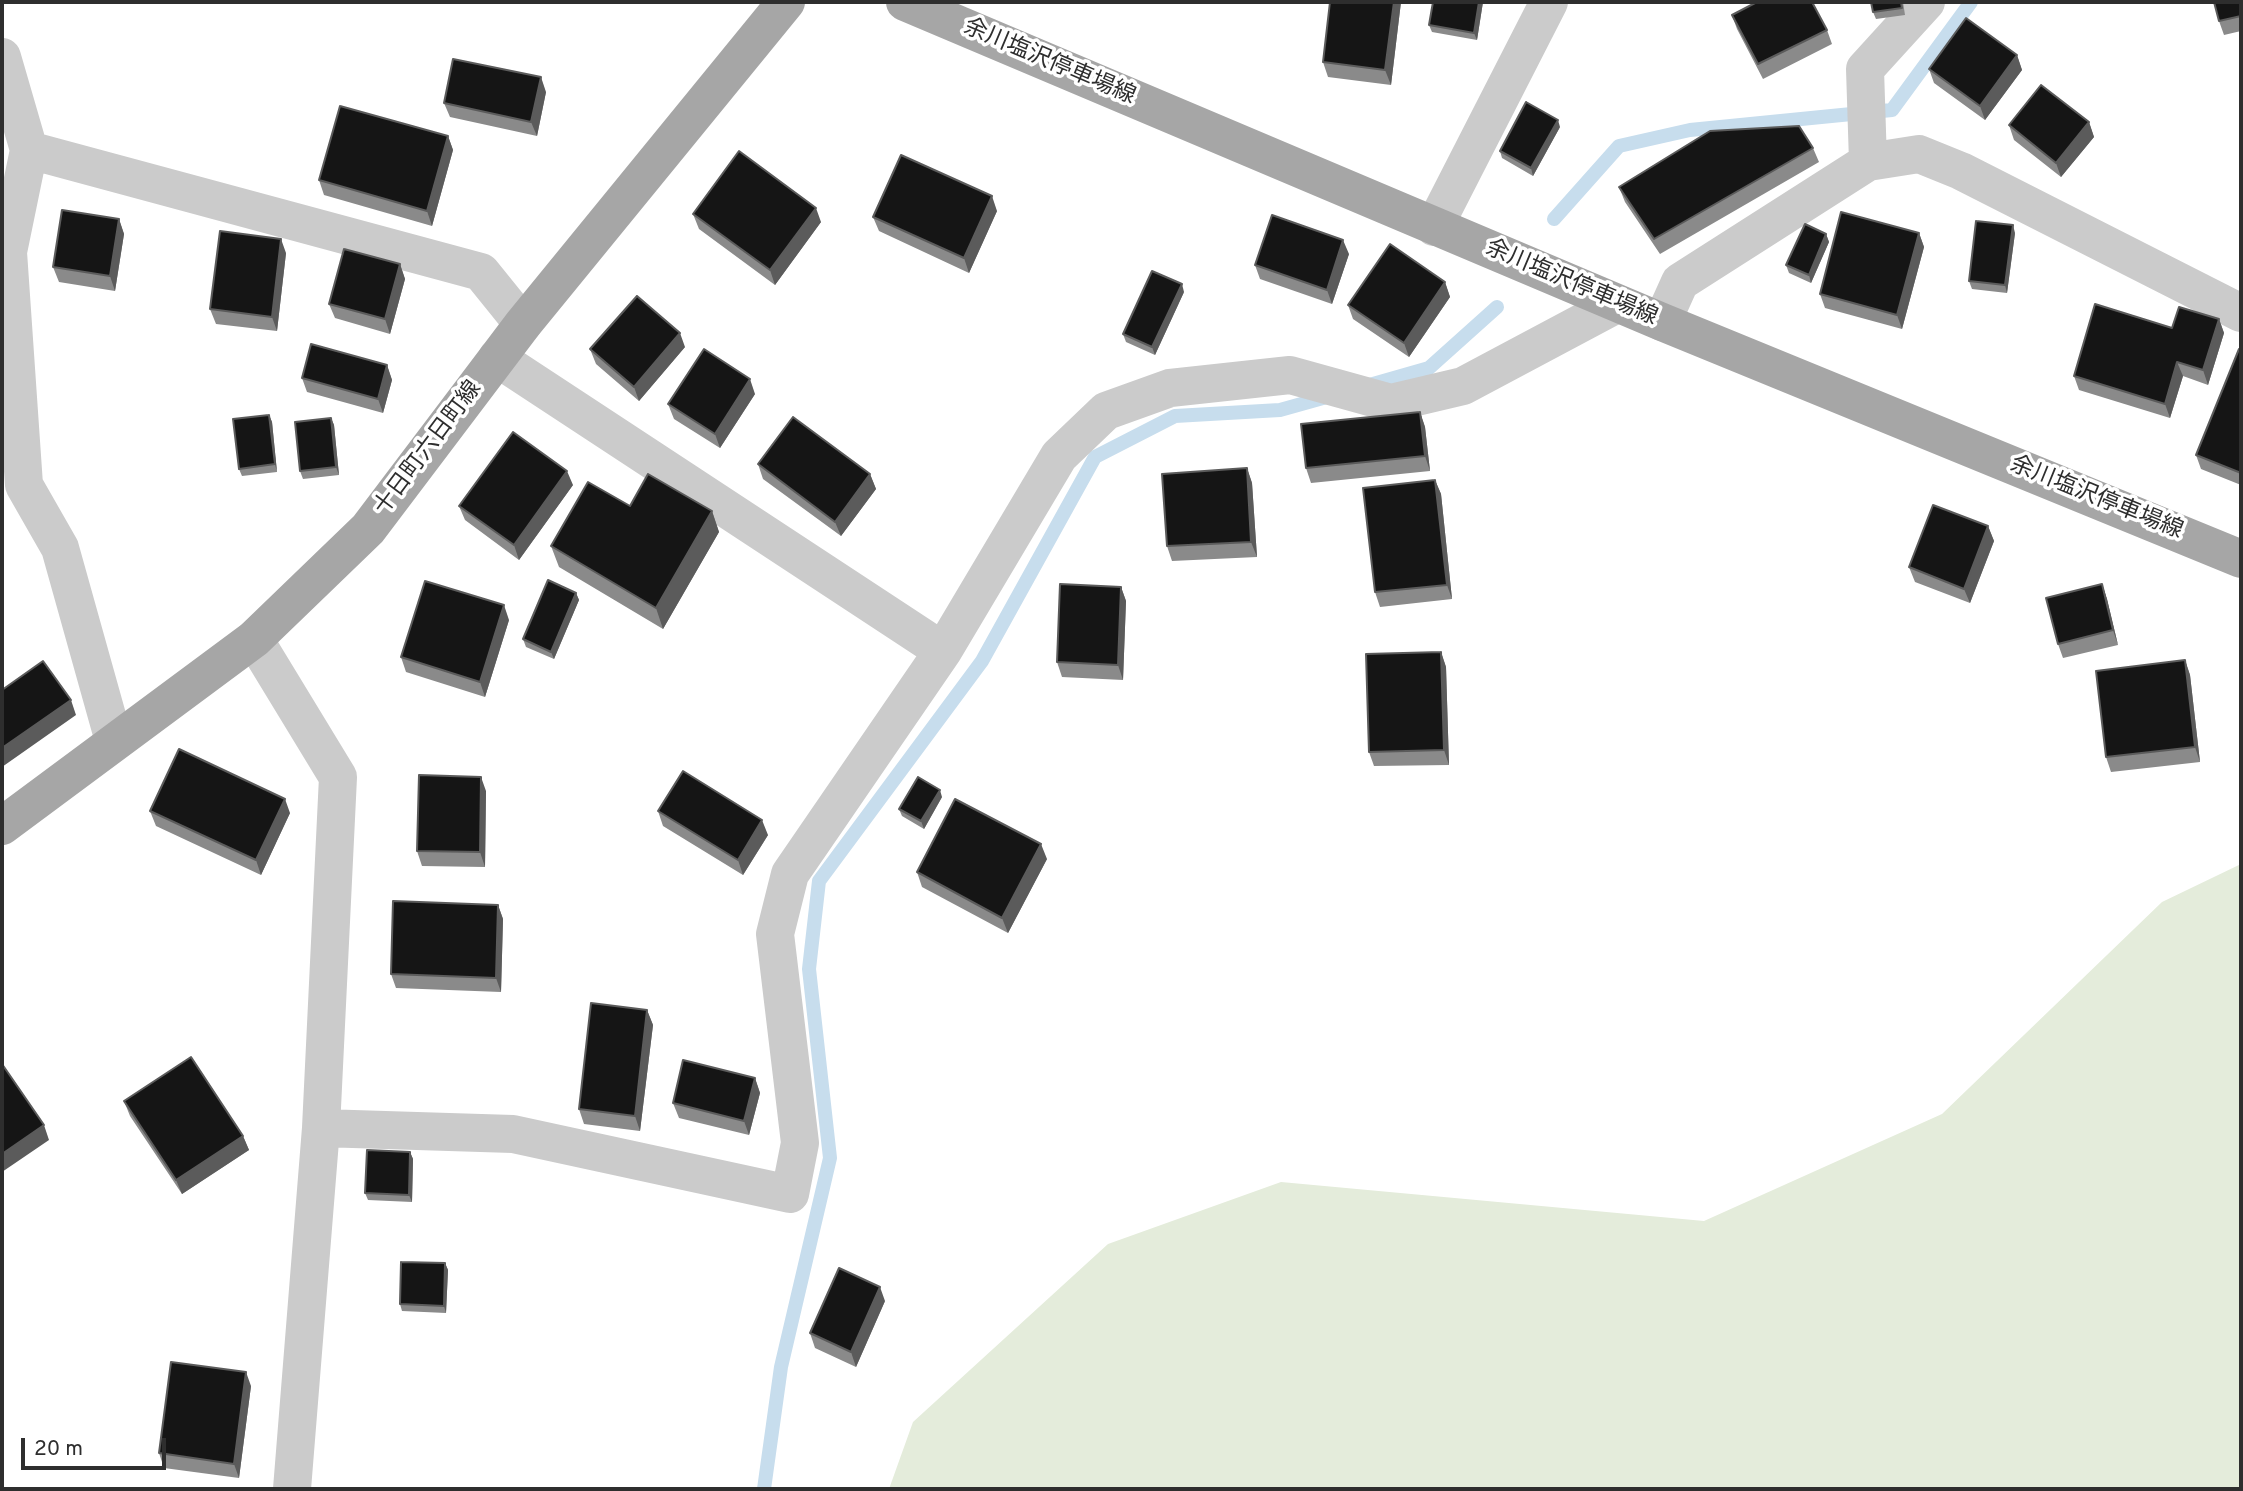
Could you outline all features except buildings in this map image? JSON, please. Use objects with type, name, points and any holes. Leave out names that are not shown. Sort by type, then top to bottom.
[{"type":"main road","name":"十日町六日町線","points":[[2,826],[254,639],[368,529],[523,324],[786,2]]},
{"type":"main road","name":"余川塩沢停車場線","points":[[905,2],[1617,304],[2241,559]]},
{"type":"street","points":[[1434,227],[1549,2]]},
{"type":"street","points":[[1868,162],[1865,69],[1926,2]]},
{"type":"street","points":[[2,57],[29,149],[8,252],[24,485],[60,548],[114,741]]},
{"type":"street","points":[[29,149],[481,272],[523,324]]},
{"type":"street","points":[[1662,322],[1680,282],[1868,162],[1919,154],[1961,171],[2241,313]]},
{"type":"street","points":[[321,1128],[513,1134],[790,1194],[800,1143],[775,933],[790,874],[943,651],[1059,456],[1106,411],[1170,388],[1290,375],[1391,402],[1463,386],[1617,304]]},
{"type":"street","points":[[497,359],[943,651]]},
{"type":"street","points":[[254,639],[338,777],[321,1128],[292,1489]]},
{"type":"green space","points":[[2241,864],[2241,1489],[889,1489],[913,1422],[1108,1244],[1281,1182],[1704,1221],[1942,1114],[2162,902]]},
{"type":"waterway","points":[[1554,219],[1619,146],[1690,130],[1892,110],[1971,2]]},
{"type":"waterway","points":[[1366,386],[1429,368],[1497,307]]},
{"type":"waterway","points":[[764,1489],[781,1367],[830,1158],[809,969],[819,881],[982,661],[1095,457],[1175,416],[1280,410],[1330,396]]}]
